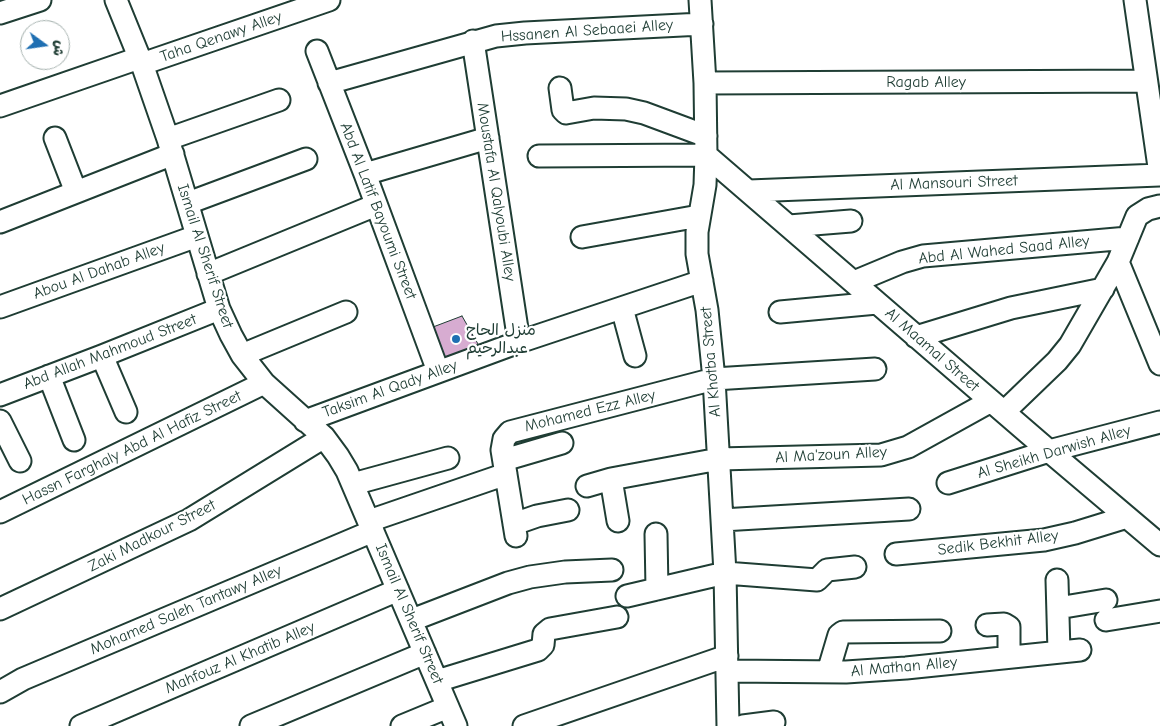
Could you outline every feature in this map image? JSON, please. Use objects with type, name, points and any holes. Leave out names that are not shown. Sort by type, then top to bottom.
[{"type":"street","points":[[0,13],[40,0]]},
{"type":"street","name":"Ismail Al Sherif Street","points":[[116,0],[170,147],[219,309],[231,335],[242,354],[264,383],[324,437],[338,456],[353,484],[456,726]]},
{"type":"street","name":"Taha Qenawy Alley","points":[[0,106],[329,0]]},
{"type":"street","name":"Al Khotba Street","points":[[700,0],[705,82],[706,145],[705,185],[699,216],[697,254],[707,310],[714,379],[725,573],[729,725]]},
{"type":"street","points":[[1135,0],[1160,175]]},
{"type":"street","name":"Hssanen Al Sebaaei Alley","points":[[329,83],[496,36],[702,24]]},
{"type":"street","name":"Moustafa Al Qalyoubi Alley","points":[[473,42],[519,342]]},
{"type":"street","name":"Abd Al Latif Bayoumi Street","points":[[316,51],[365,174],[438,371]]},
{"type":"street","name":"Ragab Alley","points":[[705,82],[1146,81]]},
{"type":"street","name":"Al Maamal Street","points":[[560,88],[562,110],[566,113],[594,108],[626,109],[644,113],[706,145],[749,191],[1049,451],[1160,544]]},
{"type":"street","points":[[0,222],[76,192],[170,147],[279,100]]},
{"type":"street","points":[[54,138],[76,192]]},
{"type":"street","points":[[365,174],[488,138]]},
{"type":"street","points":[[539,156],[706,145]]},
{"type":"street","points":[[188,203],[306,159]]},
{"type":"street","name":"Al Mansouri Street","points":[[749,191],[1160,175]]},
{"type":"street","points":[[208,274],[376,205]]},
{"type":"street","name":"Al Ma'zoun Alley","points":[[587,486],[611,479],[719,459],[882,455],[908,447],[998,407],[1058,361],[1070,345],[1118,262],[1138,216],[1148,208],[1160,206]]},
{"type":"street","points":[[582,237],[699,216]]},
{"type":"street","points":[[789,226],[851,221]]},
{"type":"street","name":"Abou Al Dahab Alley","points":[[0,307],[197,236]]},
{"type":"street","name":"Abd Al Wahed Saad Alley","points":[[854,282],[902,262],[923,256],[1128,238]]},
{"type":"street","points":[[1118,262],[1160,364]]},
{"type":"street","name":"Taksim Al Qady Alley","points":[[305,421],[519,342],[702,281]]},
{"type":"street","points":[[916,336],[1011,308],[1103,289]]},
{"type":"street","points":[[780,312],[877,303]]},
{"type":"street","points":[[622,308],[635,356]]},
{"type":"street","name":"Abd Allah Mahmoud Street","points":[[0,395],[219,309]]},
{"type":"street","points":[[242,354],[346,312]]},
{"type":"street","points":[[102,356],[126,412]]},
{"type":"street","name":"Mohamed Ezz Alley","points":[[568,510],[537,516],[515,530],[502,444],[506,435],[510,432],[714,379],[875,369]]},
{"type":"street","points":[[48,376],[74,440]]},
{"type":"street","name":"Hassn Farghaly Abd Al Hafiz Street","points":[[0,512],[264,383]]},
{"type":"street","points":[[0,421],[20,461]]},
{"type":"street","name":"Al Sheikh Darwish Alley","points":[[948,483],[1049,451],[1160,422]]},
{"type":"street","name":"Zaki Madkour Street","points":[[0,609],[189,520],[324,437]]},
{"type":"street","points":[[371,526],[562,443]]},
{"type":"street","points":[[353,484],[448,458]]},
{"type":"street","points":[[611,479],[618,521]]},
{"type":"street","points":[[722,520],[909,510]]},
{"type":"street","name":"Sedik Bekhit Alley","points":[[896,554],[1044,540],[1127,517]]},
{"type":"street","name":"Mohamed Saleh Tantawy Alley","points":[[0,692],[22,678],[371,526]]},
{"type":"street","points":[[656,534],[657,589]]},
{"type":"street","points":[[628,596],[725,573],[817,580],[821,578],[826,570],[855,567]]},
{"type":"street","points":[[412,620],[524,578],[565,572],[612,570]]},
{"type":"street","points":[[1057,580],[1059,652]]},
{"type":"street","name":"Mahfouz Al Khatib Alley","points":[[81,726],[398,590]]},
{"type":"street","points":[[1058,608],[1160,612]]},
{"type":"street","points":[[437,681],[538,650],[543,645],[544,634],[550,629],[617,617]]},
{"type":"street","points":[[987,624],[1004,624],[1009,627],[1009,657]]},
{"type":"street","points":[[828,672],[840,635],[843,632],[940,631]]},
{"type":"street","name":"Al Mathan Alley","points":[[524,726],[633,687],[727,663],[828,672],[906,668],[1080,650]]},
{"type":"street","points":[[251,726],[425,652]]},
{"type":"street","points":[[402,726],[448,707]]},
{"type":"street","points":[[729,725],[774,722]]},
{"type":"building","name":"منزل الحاج عبدالرحيم","points":[[462,316],[482,351],[444,365],[433,327]]},
{"type":"place","name":"منزل الحاج عبدالرحيم","points":[[456,339]]}]
